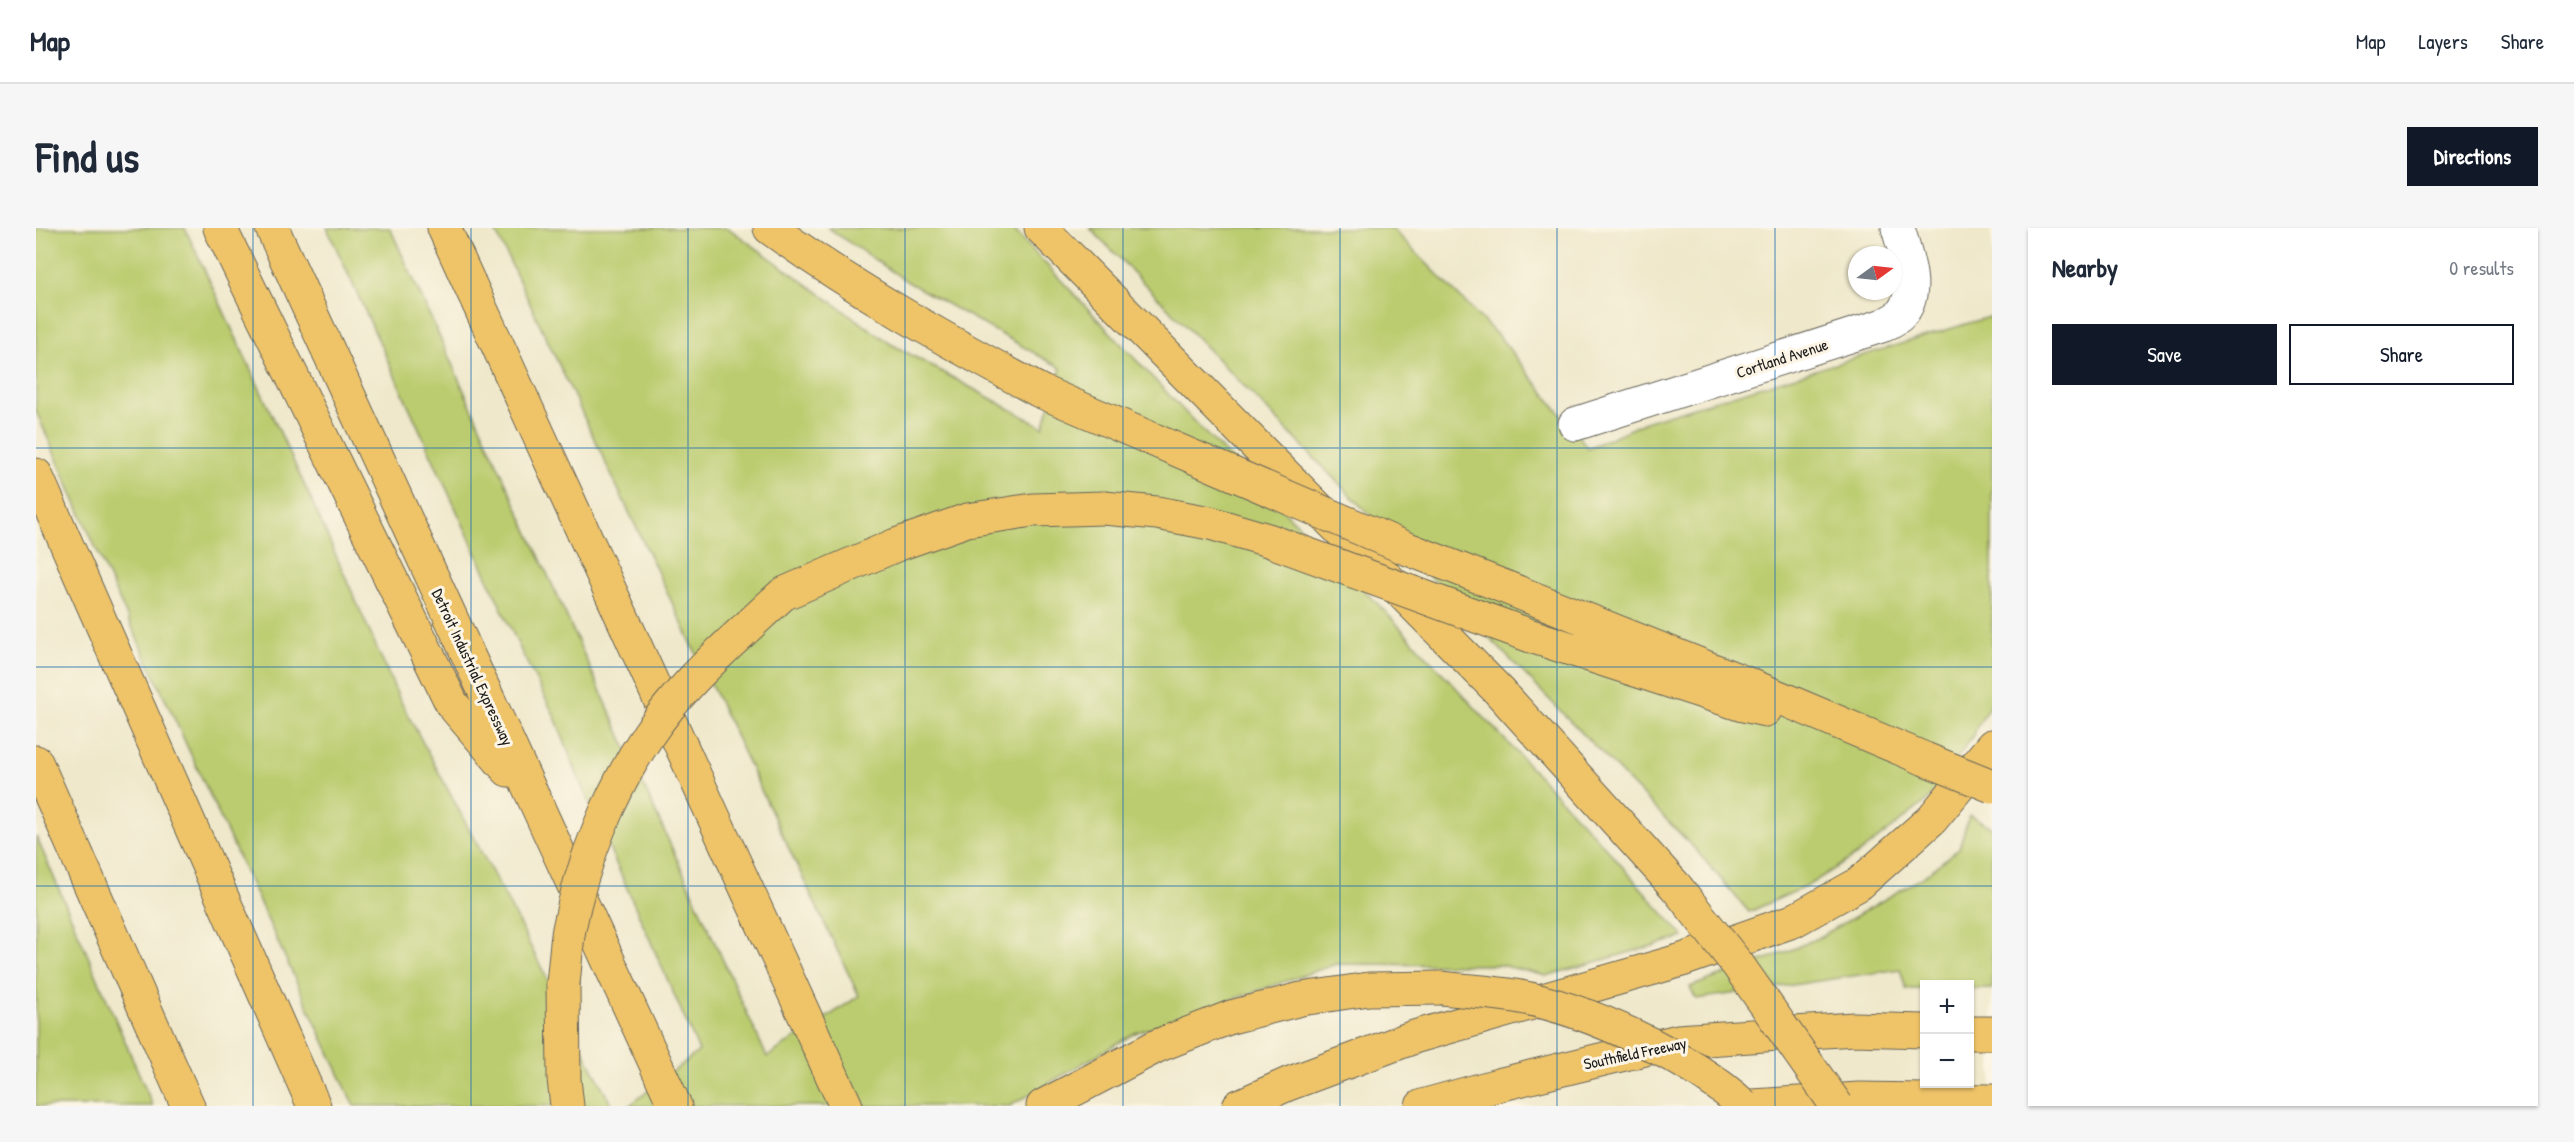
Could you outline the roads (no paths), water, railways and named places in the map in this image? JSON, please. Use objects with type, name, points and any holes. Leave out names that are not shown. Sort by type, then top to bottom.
[{"type":"highway","points":[[220,228],[452,704],[536,802]]},
{"type":"highway","name":"Detroit Industrial Expressway","points":[[272,228],[675,1106]]},
{"type":"highway","points":[[444,228],[846,1106]]},
{"type":"highway","points":[[770,228],[912,321],[1040,391],[1408,549],[1743,682],[1846,727],[1992,786]]},
{"type":"highway","points":[[1041,228],[1499,692],[1677,888],[1738,965],[1837,1106]]},
{"type":"highway","points":[[36,475],[314,1106]]},
{"type":"highway","points":[[567,1106],[564,1079],[563,984],[569,930],[595,839],[618,789],[648,735],[699,672],[783,594],[896,545],[967,520],[1033,510],[1104,508],[1157,513],[1210,523],[1268,540],[1531,636],[1743,705],[1846,727]]},
{"type":"highway","points":[[1239,1106],[1288,1084],[1414,1037],[1682,960],[1793,921],[1858,884],[1932,819],[1992,746]]},
{"type":"highway","points":[[36,762],[188,1106]]},
{"type":"highway","points":[[1043,1106],[1157,1047],[1231,1017],[1301,999],[1358,991],[1442,988],[1516,996],[1597,1019],[1669,1054],[1730,1094],[1744,1106]]},
{"type":"highway","name":"Southfield Freeway","points":[[1422,1106],[1678,1041],[1818,1030],[1920,1031]]},
{"type":"highway","points":[[1974,1032],[1992,1033]]},
{"type":"highway","points":[[1753,1106],[1859,1099],[1992,1101]]},
{"type":"street","name":"Cortland Avenue","points":[[1575,423],[1884,325],[1900,315],[1907,303],[1911,284],[1898,228]]}]
